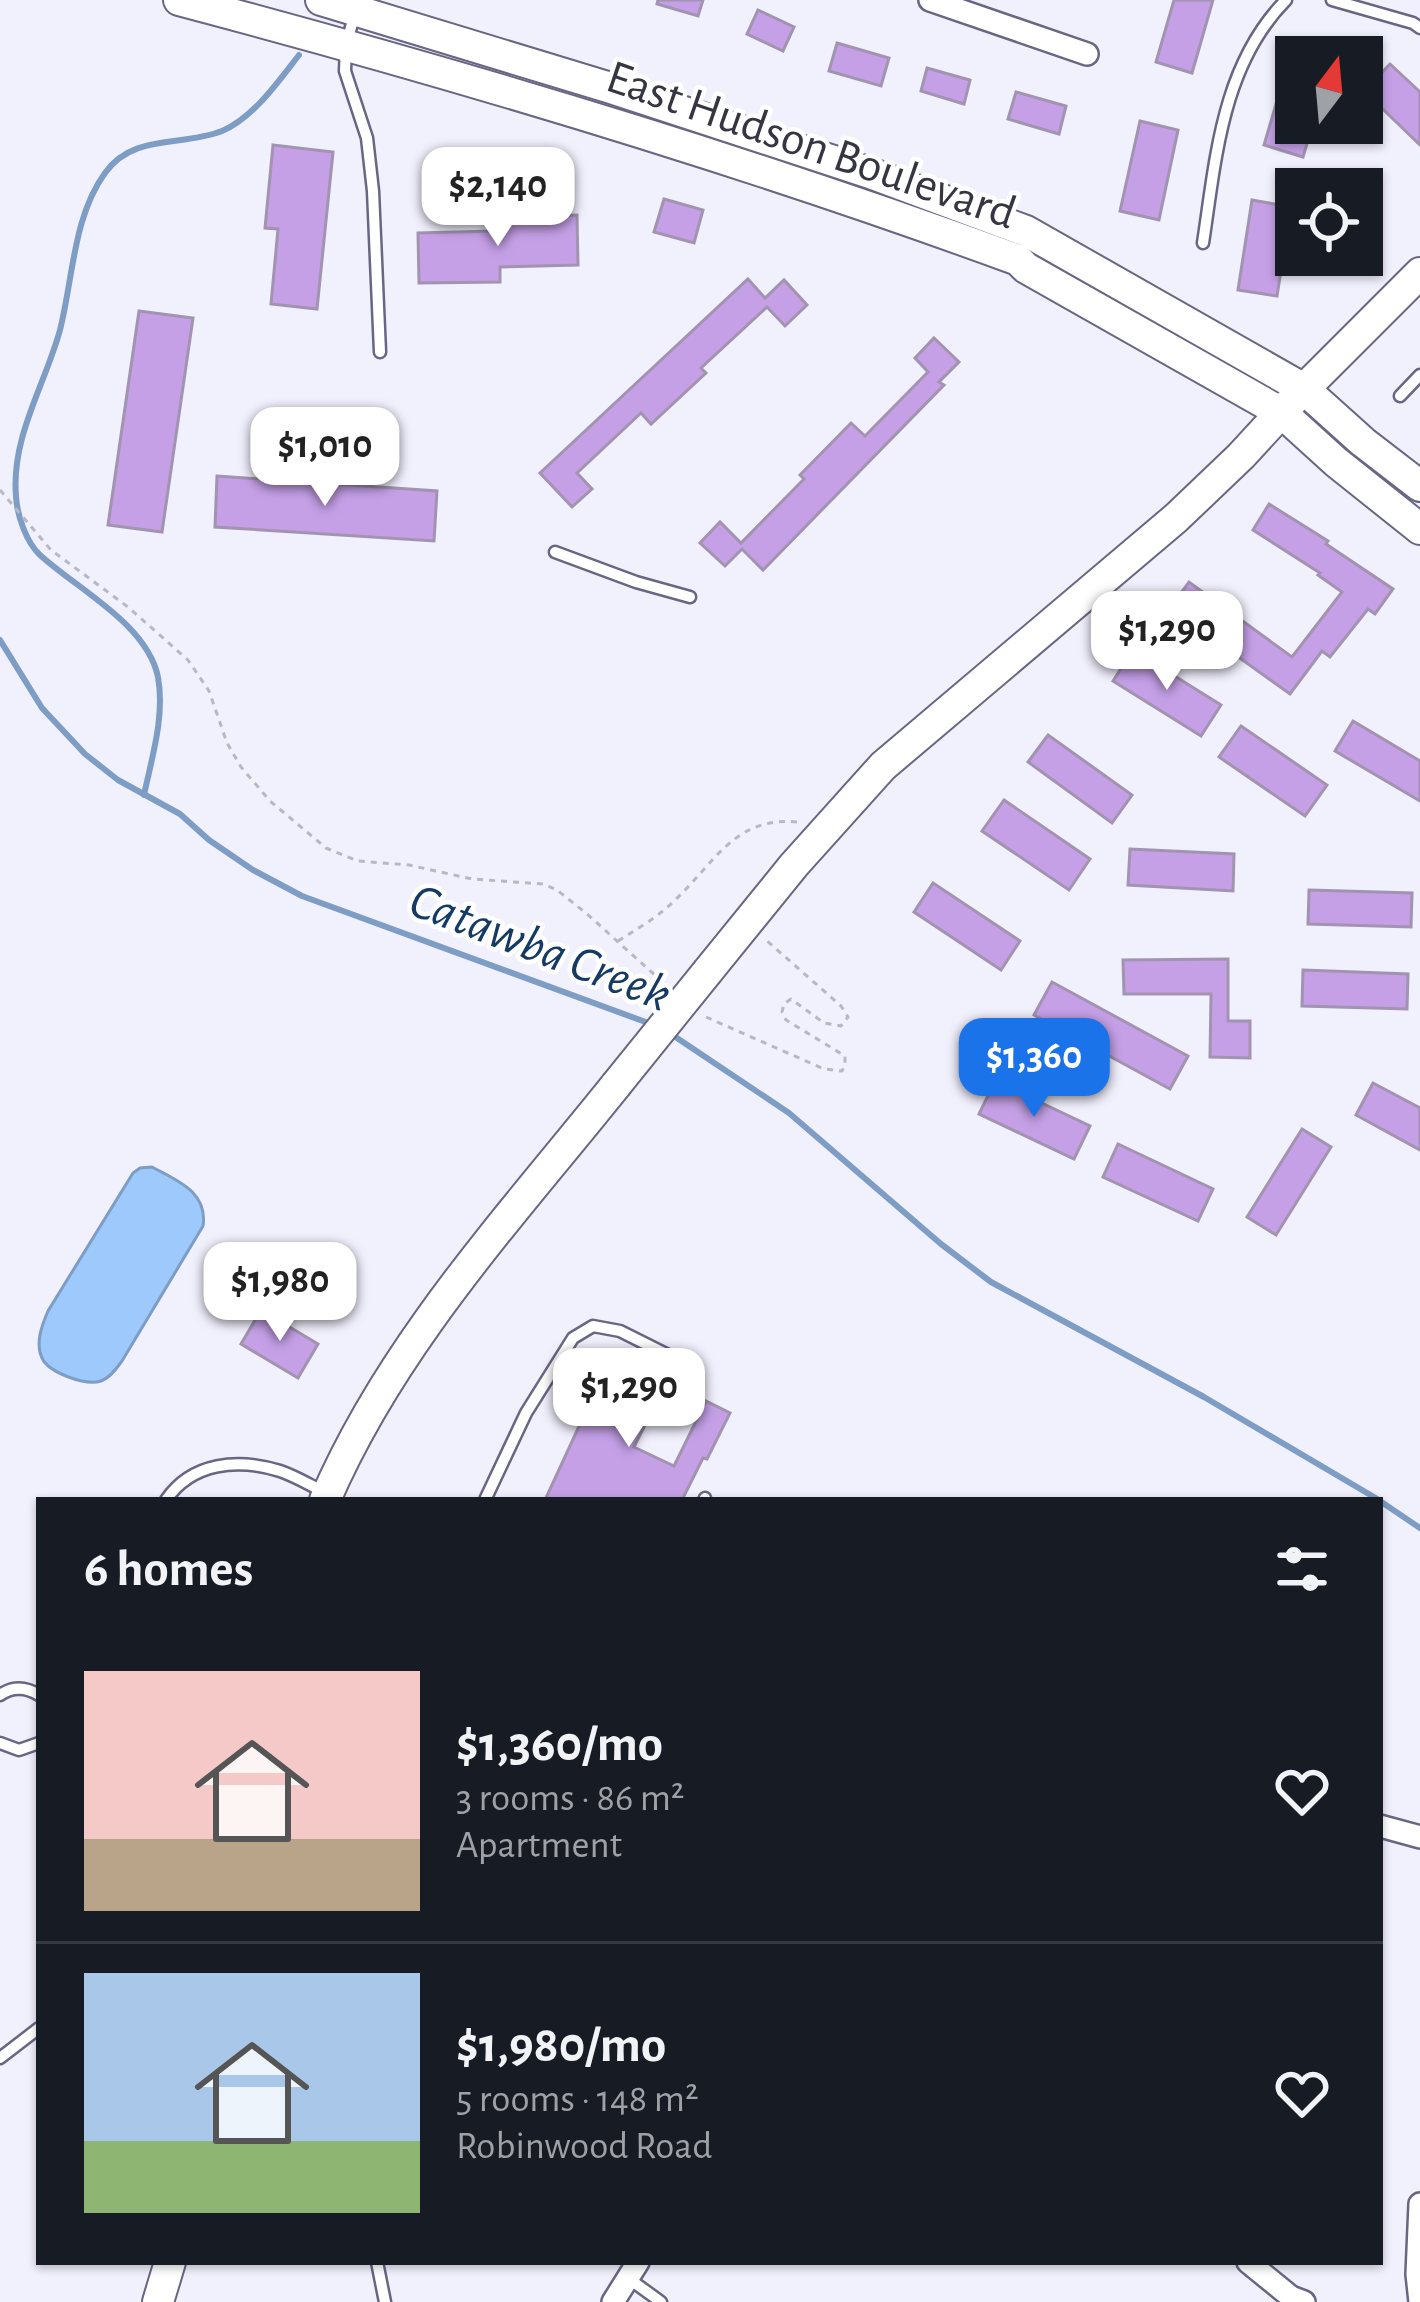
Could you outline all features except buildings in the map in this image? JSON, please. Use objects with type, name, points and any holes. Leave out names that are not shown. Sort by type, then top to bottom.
[{"type":"main road","name":"East Hudson Boulevard","points":[[179,0],[346,45],[855,200],[1018,260],[1282,413],[1420,529]]},
{"type":"main road","name":"East Hudson Boulevard","points":[[321,0],[871,173],[1026,231],[1304,389],[1420,486]]},
{"type":"main road","points":[[331,1497],[358,1431],[416,1337],[747,922],[853,797],[899,752],[1176,518],[1420,273]]},
{"type":"main road","points":[[158,2302],[169,2265]]},
{"type":"street","points":[[930,0],[1087,54]]},
{"type":"street","points":[[1383,1827],[1420,1837]]},
{"type":"street","points":[[1420,2204],[1420,2302]]},
{"type":"street","points":[[1252,2265],[1304,2302]]},
{"type":"street","points":[[613,2302],[633,2270]]},
{"type":"lane","points":[[1203,243],[1235,78],[1267,20],[1286,0]]},
{"type":"lane","points":[[1332,0],[1420,28]]},
{"type":"lane","points":[[356,10],[346,45],[345,71],[367,138],[380,352]]},
{"type":"lane","points":[[1400,396],[1420,375]]},
{"type":"lane","points":[[556,552],[690,597]]},
{"type":"lane","points":[[486,1497],[526,1413],[573,1338],[593,1326],[620,1330],[694,1368]]},
{"type":"lane","points":[[168,1497],[192,1474],[228,1462],[280,1471],[329,1497]]},
{"type":"lane","points":[[0,1695],[14,1688],[36,1691]]},
{"type":"lane","points":[[0,1743],[20,1750],[36,1744]]},
{"type":"lane","points":[[0,2058],[36,2030]]},
{"type":"lane","points":[[378,2265],[385,2302]]},
{"type":"lane","points":[[633,2270],[661,2302]]},
{"type":"path","points":[[0,490],[51,550],[128,607],[188,660],[209,691],[226,742],[241,767],[270,801],[326,848],[358,861],[409,865],[472,879],[543,884],[557,890],[665,984]]},
{"type":"path","points":[[617,942],[671,904],[746,829],[775,820],[825,829]]},
{"type":"path","points":[[696,1009],[711,1022],[824,1069],[842,1071],[845,1056],[786,1020],[782,1012],[790,1000],[824,1023],[841,1026],[848,1017],[842,1006],[747,922]]},
{"type":"water","points":[[152,1167],[196,1196],[203,1226],[113,1373],[94,1382],[68,1377],[42,1358],[39,1340],[46,1316],[133,1173]]},
{"type":"waterway","points":[[144,795],[157,736],[158,677],[151,658],[126,624],[30,543],[17,503],[19,453],[60,330],[86,209],[105,173],[116,160],[144,146],[207,136],[233,125],[264,98],[299,55]]},
{"type":"waterway","name":"Catawba Creek","points":[[0,640],[42,708],[85,754],[118,780],[180,814],[253,870],[302,896],[651,1024]]},
{"type":"waterway","name":"Catawba Creek","points":[[668,1032],[789,1113],[991,1282],[1204,1397],[1374,1497]]},
{"type":"waterway","name":"Catawba Creek","points":[[1383,1503],[1420,1528]]}]
